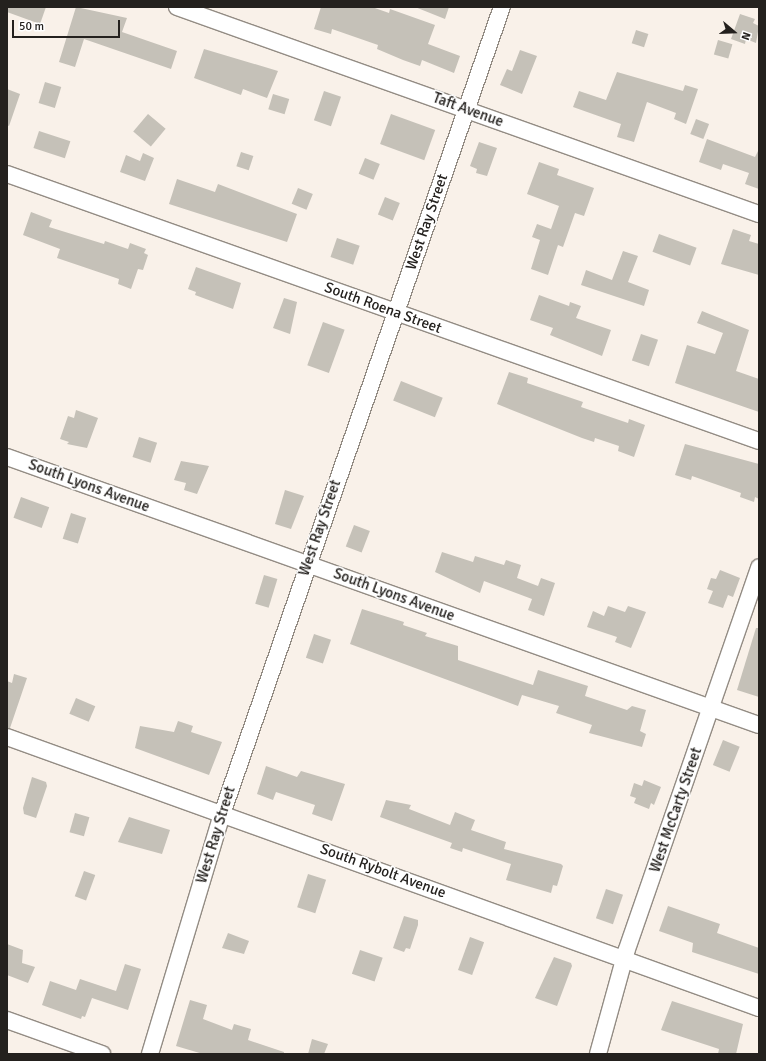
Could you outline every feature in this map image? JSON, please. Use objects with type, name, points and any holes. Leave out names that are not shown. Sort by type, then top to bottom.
[{"type":"street","name":"Taft Avenue","points":[[177,7],[759,214]]},
{"type":"street","name":"West Ray Street","points":[[150,1054],[222,814],[502,7]]},
{"type":"street","name":"South Roena Street","points":[[7,174],[759,441]]},
{"type":"street","name":"South Lyons Avenue","points":[[7,457],[759,725]]},
{"type":"street","name":"West McCarty Street","points":[[598,1054],[625,960],[759,567]]},
{"type":"street","name":"South Rybolt Avenue","points":[[7,737],[759,1008]]},
{"type":"street","points":[[7,1020],[102,1054]]},
{"type":"building","points":[[7,7],[46,7],[40,24],[7,12]]},
{"type":"building","points":[[76,7],[127,18],[122,32],[177,51],[171,69],[84,39],[75,67],[59,62]]},
{"type":"building","points":[[321,7],[372,7],[389,13],[390,9],[435,25],[428,44],[460,56],[454,73],[422,60],[420,66],[403,60],[377,49],[378,45],[332,29],[331,34],[314,29]]},
{"type":"building","points":[[415,7],[449,7],[445,19]]},
{"type":"building","points":[[740,14],[755,19],[753,23],[759,26],[756,43],[746,39],[745,44],[731,39]]},
{"type":"building","points":[[636,30],[648,34],[644,47],[632,43]]},
{"type":"building","points":[[718,40],[732,44],[728,59],[714,54]]},
{"type":"building","points":[[204,49],[278,71],[267,98],[243,89],[241,95],[194,78]]},
{"type":"building","points":[[520,50],[537,56],[522,94],[500,85],[507,69],[512,71]]},
{"type":"building","points":[[617,72],[683,91],[685,85],[698,89],[686,124],[674,119],[676,113],[647,102],[634,142],[617,137],[621,124],[573,107],[579,91],[606,100]]},
{"type":"building","points":[[45,82],[61,87],[55,108],[39,103]]},
{"type":"building","points":[[7,89],[20,94],[9,126],[7,125]]},
{"type":"building","points":[[324,91],[341,97],[331,126],[314,120]]},
{"type":"building","points":[[273,94],[289,99],[285,114],[268,109]]},
{"type":"building","points":[[148,114],[166,129],[151,146],[133,132]]},
{"type":"building","points":[[391,114],[435,130],[424,160],[380,144]]},
{"type":"building","points":[[696,119],[709,124],[703,139],[690,134]]},
{"type":"building","points":[[39,131],[70,141],[65,158],[33,148]]},
{"type":"building","points":[[707,139],[755,157],[759,149],[759,189],[745,184],[749,173],[723,164],[721,170],[699,162]]},
{"type":"building","points":[[479,142],[497,148],[487,176],[476,173],[477,169],[470,166]]},
{"type":"building","points":[[241,152],[253,156],[249,170],[236,166]]},
{"type":"building","points":[[143,153],[154,158],[145,181],[120,172],[126,155],[140,161]]},
{"type":"building","points":[[365,158],[380,164],[373,180],[359,174]]},
{"type":"building","points":[[539,162],[559,169],[557,175],[594,188],[584,216],[575,213],[563,247],[558,245],[548,275],[531,269],[540,240],[532,237],[537,224],[551,229],[559,206],[527,194]]},
{"type":"building","points":[[177,179],[215,192],[218,184],[297,214],[287,242],[169,204]]},
{"type":"building","points":[[298,188],[313,194],[306,210],[292,204]]},
{"type":"building","points":[[385,197],[400,203],[393,221],[378,215]]},
{"type":"building","points":[[31,212],[52,220],[49,227],[104,244],[105,241],[128,249],[130,243],[146,249],[144,253],[148,255],[143,270],[138,269],[131,289],[118,284],[119,279],[57,258],[60,249],[23,235]]},
{"type":"building","points":[[733,229],[751,235],[749,241],[759,244],[759,275],[721,264]]},
{"type":"building","points":[[659,234],[697,248],[690,266],[653,252]]},
{"type":"building","points":[[337,238],[360,246],[353,265],[330,257]]},
{"type":"building","points":[[623,251],[638,256],[628,282],[649,290],[644,306],[581,285],[586,270],[612,280]]},
{"type":"building","points":[[196,267],[241,283],[233,309],[195,295],[196,292],[188,289]]},
{"type":"building","points":[[539,295],[569,306],[570,302],[581,306],[576,318],[611,330],[602,356],[550,335],[553,328],[530,320]]},
{"type":"building","points":[[284,298],[297,302],[290,334],[273,328]]},
{"type":"building","points":[[702,311],[749,330],[736,371],[759,379],[759,412],[675,383],[687,345],[715,354],[723,333],[697,323]]},
{"type":"building","points":[[323,322],[345,330],[329,373],[307,365]]},
{"type":"building","points":[[641,334],[658,340],[649,366],[632,360]]},
{"type":"building","points":[[509,372],[528,378],[527,383],[583,402],[581,407],[628,423],[629,419],[645,425],[634,457],[618,451],[619,446],[595,438],[594,442],[582,438],[497,404]]},
{"type":"building","points":[[401,381],[443,398],[435,417],[393,400]]},
{"type":"building","points":[[76,410],[98,418],[87,448],[67,444],[69,442],[60,439],[68,416],[74,418]]},
{"type":"building","points":[[139,437],[157,443],[151,463],[133,457]]},
{"type":"building","points":[[685,444],[759,464],[759,499],[755,497],[754,502],[740,497],[741,493],[692,476],[691,480],[675,475]]},
{"type":"building","points":[[181,461],[209,466],[197,494],[184,490],[186,483],[174,480]]},
{"type":"building","points":[[285,490],[304,496],[291,529],[275,524]]},
{"type":"building","points":[[21,497],[49,507],[42,528],[13,518]]},
{"type":"building","points":[[71,513],[86,518],[78,544],[63,539]]},
{"type":"building","points":[[354,525],[370,531],[362,553],[346,546]]},
{"type":"building","points":[[442,552],[473,562],[475,556],[504,565],[506,560],[521,565],[517,578],[538,586],[541,578],[555,583],[544,616],[528,610],[532,599],[484,581],[480,593],[435,572]]},
{"type":"building","points":[[720,570],[740,578],[733,597],[728,595],[723,608],[708,603],[713,591],[707,589],[711,578],[716,579]]},
{"type":"building","points":[[264,575],[277,579],[269,608],[255,604]]},
{"type":"building","points":[[608,606],[625,612],[628,606],[646,612],[631,648],[615,642],[617,637],[587,627],[593,611],[604,616]]},
{"type":"building","points":[[362,609],[404,622],[403,625],[427,633],[425,636],[458,646],[458,660],[533,685],[538,670],[588,686],[585,696],[627,710],[632,706],[646,710],[640,731],[646,734],[642,747],[589,733],[592,725],[556,713],[559,706],[522,695],[518,706],[350,644]]},
{"type":"building","points":[[756,628],[759,628],[759,697],[737,690]]},
{"type":"building","points":[[314,634],[331,640],[323,663],[306,658]]},
{"type":"building","points":[[14,674],[27,678],[10,728],[7,728],[7,681],[12,683]]},
{"type":"building","points":[[76,698],[95,706],[89,722],[69,714]]},
{"type":"building","points":[[178,721],[193,726],[191,732],[222,742],[209,775],[135,748],[140,726],[174,732]]},
{"type":"building","points":[[723,740],[740,747],[730,772],[713,765]]},
{"type":"building","points":[[266,766],[297,777],[301,771],[345,784],[332,821],[312,814],[315,805],[276,792],[273,800],[257,794]]},
{"type":"building","points":[[32,777],[46,782],[47,786],[36,818],[24,814],[23,808]]},
{"type":"building","points":[[644,780],[661,787],[654,805],[651,803],[649,809],[634,803],[636,798],[630,796],[634,783],[642,786]]},
{"type":"building","points":[[386,800],[411,805],[409,809],[450,825],[455,812],[475,820],[471,830],[506,842],[504,849],[561,864],[563,866],[557,886],[553,885],[551,893],[506,880],[511,864],[463,848],[462,852],[450,848],[452,843],[380,817]]},
{"type":"building","points":[[75,813],[89,817],[84,836],[69,832]]},
{"type":"building","points":[[129,817],[170,830],[162,854],[118,842]]},
{"type":"building","points":[[84,871],[95,875],[86,900],[75,896]]},
{"type":"building","points":[[308,874],[326,880],[315,913],[297,907]]},
{"type":"building","points":[[606,889],[623,895],[613,924],[596,918]]},
{"type":"building","points":[[668,906],[720,924],[717,933],[759,948],[759,974],[692,952],[693,943],[659,931]]},
{"type":"building","points":[[404,916],[418,920],[418,925],[410,949],[406,948],[404,952],[393,948]]},
{"type":"building","points":[[228,933],[249,941],[244,954],[222,948]]},
{"type":"building","points":[[470,937],[484,942],[472,975],[458,970]]},
{"type":"building","points":[[7,944],[23,950],[22,963],[35,967],[28,983],[7,975]]},
{"type":"building","points":[[360,950],[383,958],[375,981],[352,974]]},
{"type":"building","points":[[554,957],[571,963],[572,966],[557,1006],[535,998]]},
{"type":"building","points":[[125,964],[141,969],[128,1010],[92,998],[85,1017],[82,1016],[81,1019],[42,1005],[50,981],[76,990],[80,979],[116,991]]},
{"type":"building","points":[[190,1000],[207,1005],[203,1019],[232,1030],[234,1024],[251,1029],[248,1040],[284,1052],[284,1054],[203,1054],[176,1046]]},
{"type":"building","points":[[672,1001],[743,1024],[736,1054],[718,1054],[719,1049],[661,1030]]},
{"type":"building","points":[[312,1039],[328,1044],[324,1054],[308,1054]]}]
